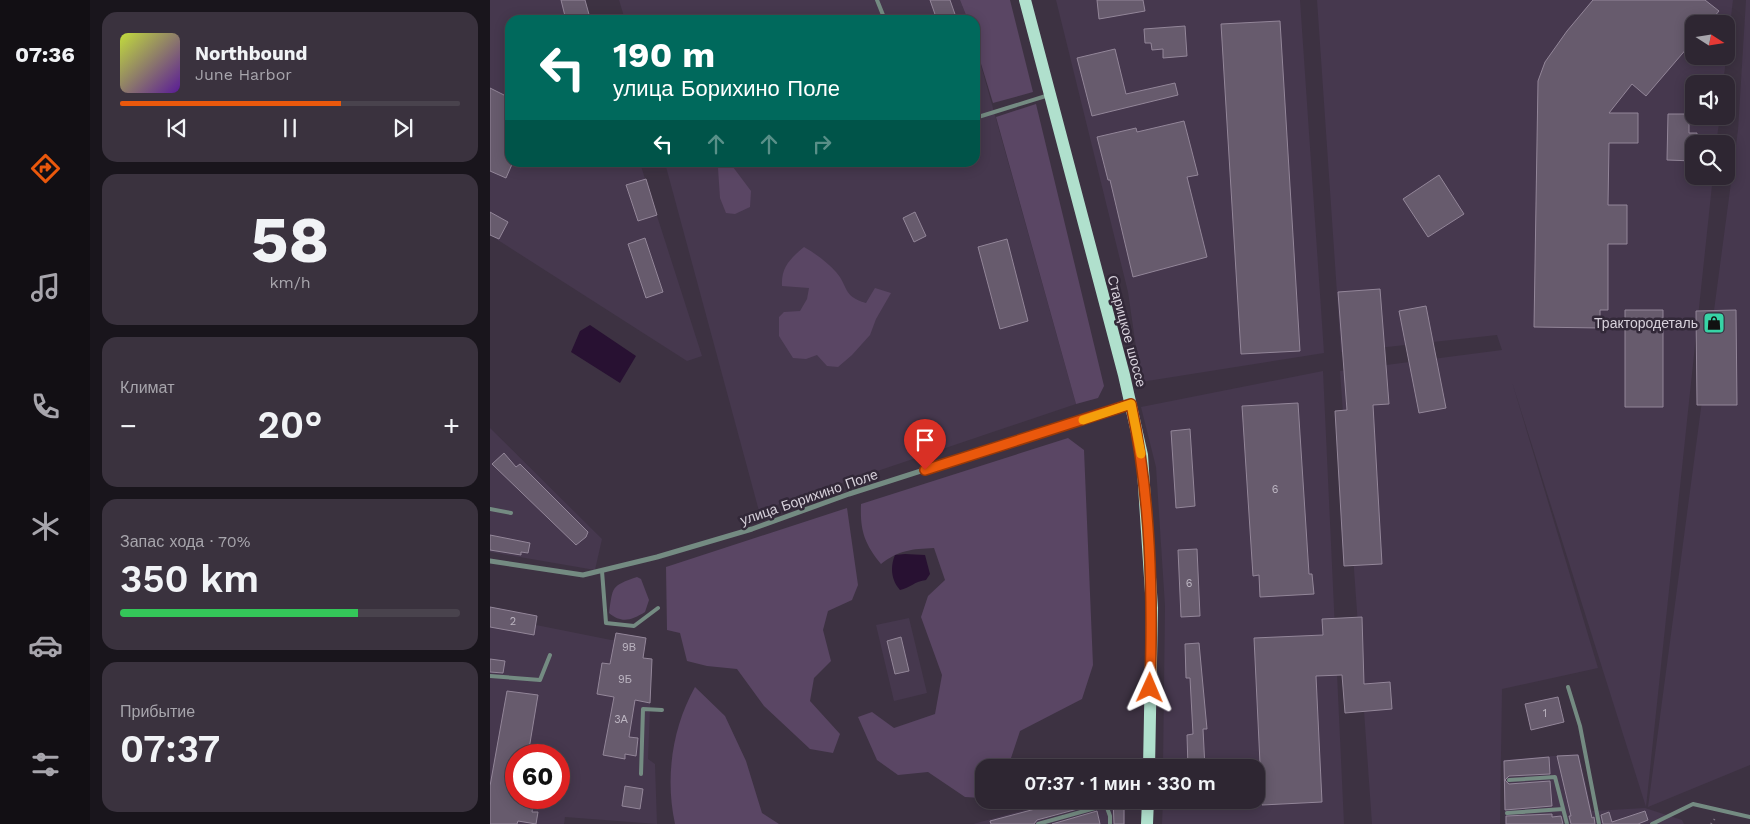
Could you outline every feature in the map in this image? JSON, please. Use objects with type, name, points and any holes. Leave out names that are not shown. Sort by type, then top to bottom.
[{"type":"main road","name":"Старицкое шоссе","points":[[1025,0],[1131,404],[1142,455],[1152,608],[1149,759]]},
{"type":"main road","points":[[1147,824],[1148,809]]},
{"type":"street","name":"улица Борихино Поле","points":[[490,561],[583,575],[752,529],[849,494],[1131,404]]},
{"type":"lane","points":[[878,0],[883,15]]},
{"type":"lane","points":[[980,116],[1049,95]]},
{"type":"lane","points":[[490,509],[511,513]]},
{"type":"lane","points":[[602,570],[606,623],[634,626],[658,608]]},
{"type":"lane","points":[[490,676],[540,680],[550,655]]},
{"type":"lane","points":[[1568,687],[1580,726],[1600,824]]},
{"type":"lane","points":[[641,774],[643,710],[662,710]]},
{"type":"lane","points":[[1509,780],[1555,777],[1567,824]]},
{"type":"lane","points":[[1652,824],[1693,804],[1750,817]]},
{"type":"lane","points":[[1038,824],[1106,805],[1110,816],[1110,824]]},
{"type":"lane","points":[[1507,813],[1563,809]]},
{"type":"shaded area","points":[[490,0],[585,0],[589,15],[505,15],[505,167],[641,167],[702,356],[687,361],[490,235]]},
{"type":"shaded area","points":[[619,0],[960,0],[966,15],[624,15]]},
{"type":"shaded area","points":[[960,0],[1010,0],[1033,92],[993,103],[980,60],[980,15],[966,15]]},
{"type":"shaded area","points":[[1056,0],[1300,0],[1324,353],[1141,382],[1128,292]]},
{"type":"shaded area","points":[[1317,0],[1733,0],[1731,15],[1685,15],[1685,65],[1725,65],[1724,75],[1685,75],[1685,125],[1719,125],[1717,135],[1685,135],[1685,185],[1712,185],[1646,807],[1512,382],[1598,668],[1502,689],[1500,824],[1372,824],[1340,371],[1502,350],[1497,335],[1341,352]]},
{"type":"shaded area","points":[[1746,0],[1750,0],[1750,765],[1648,807],[1731,185],[1735,185],[1735,153]]},
{"type":"shaded area","points":[[980,62],[1076,404],[759,511],[666,167],[980,167]]},
{"type":"shaded area","points":[[1036,104],[1104,386],[1098,398],[1076,404],[996,117]]},
{"type":"shaded area","points":[[733,167],[751,191],[750,207],[735,214],[726,213],[720,198],[718,168]]},
{"type":"shaded area","points":[[804,247],[833,268],[849,294],[858,300],[866,303],[875,288],[891,293],[876,319],[870,335],[838,367],[827,366],[817,355],[806,359],[793,358],[779,336],[779,317],[784,312],[800,311],[807,299],[809,288],[782,286],[783,274],[787,264]]},
{"type":"shaded area","points":[[590,325],[636,356],[620,383],[571,352],[580,331]]},
{"type":"shaded area","points":[[1323,371],[1344,824],[1162,824],[1163,809],[1265,809],[1265,759],[1163,759],[1165,606],[1156,467],[1141,407]]},
{"type":"shaded area","points":[[490,428],[602,539],[595,570],[490,552]]},
{"type":"shaded area","points":[[1068,438],[1084,450],[1093,665],[1082,699],[1020,731],[1011,759],[975,759],[975,798],[965,797],[928,772],[898,775],[877,760],[858,717],[872,712],[894,728],[935,714],[942,675],[921,617],[928,596],[945,580],[934,548],[906,551],[881,564],[864,536],[861,521],[861,504]]},
{"type":"shaded area","points":[[847,508],[858,585],[852,600],[828,611],[823,630],[831,661],[814,678],[810,701],[840,734],[833,753],[810,749],[764,706],[737,669],[707,666],[687,661],[680,633],[667,630],[666,567]]},
{"type":"shaded area","points":[[895,555],[925,555],[930,574],[926,580],[900,590],[893,578],[892,564]]},
{"type":"shaded area","points":[[637,577],[641,579],[649,600],[645,612],[627,620],[618,619],[609,613],[613,592],[618,585]]},
{"type":"shaded area","points":[[490,607],[537,616],[536,625],[611,640],[614,640],[616,633],[646,638],[643,658],[652,659],[648,759],[655,764],[657,824],[565,817],[564,824],[490,824]]},
{"type":"shaded area","points":[[909,618],[927,693],[894,701],[876,625]]},
{"type":"shaded area","points":[[695,687],[725,716],[746,761],[762,813],[779,824],[675,824],[671,789],[673,754],[681,719]]},
{"type":"shaded area","points":[[1579,754],[1592,811],[1645,808],[1682,820],[1684,824],[1505,824],[1503,760]]},
{"type":"shaded area","points":[[1029,809],[1125,809],[1125,824],[973,824]]},
{"type":"building","points":[[561,0],[585,0],[589,15],[565,15]]},
{"type":"building","points":[[930,0],[950,0],[955,15],[935,15]]},
{"type":"building","points":[[1097,0],[1143,0],[1145,11],[1099,19]]},
{"type":"building","points":[[1593,0],[1705,0],[1719,11],[1716,15],[1685,15],[1685,50],[1646,96],[1632,84],[1609,113],[1638,113],[1638,143],[1609,143],[1608,205],[1627,205],[1627,244],[1608,244],[1608,310],[1600,310],[1600,328],[1534,327],[1538,81],[1545,62],[1567,31]]},
{"type":"building","points":[[1280,21],[1300,351],[1241,354],[1221,24]]},
{"type":"building","points":[[1185,26],[1187,56],[1163,58],[1163,49],[1152,50],[1151,43],[1145,43],[1144,29]]},
{"type":"building","points":[[1115,49],[1126,94],[1175,83],[1178,95],[1092,116],[1077,58]]},
{"type":"building","points":[[490,88],[505,96],[505,167],[511,167],[506,178],[490,171]]},
{"type":"building","points":[[1668,114],[1685,114],[1685,125],[1689,125],[1689,133],[1697,133],[1697,135],[1685,135],[1685,161],[1667,160]]},
{"type":"building","points":[[1184,121],[1198,175],[1187,177],[1207,257],[1133,277],[1110,180],[1108,180],[1097,137],[1136,128],[1137,132]]},
{"type":"building","points":[[1439,175],[1464,214],[1428,237],[1403,199]]},
{"type":"building","points":[[646,179],[657,215],[638,221],[626,185]]},
{"type":"building","points":[[490,212],[508,222],[499,239],[490,235]]},
{"type":"building","points":[[915,212],[926,236],[914,242],[903,218]]},
{"type":"building","points":[[645,238],[663,292],[646,298],[628,244]]},
{"type":"building","points":[[1007,239],[1028,321],[1000,329],[978,247]]},
{"type":"building","points":[[1380,289],[1389,404],[1373,405],[1382,564],[1344,566],[1335,411],[1347,410],[1338,292]]},
{"type":"building","points":[[1426,306],[1446,408],[1419,413],[1399,311]]},
{"type":"building","points":[[1625,310],[1663,310],[1663,407],[1625,407]]},
{"type":"building","points":[[1736,310],[1737,405],[1697,405],[1696,311]]},
{"type":"building","points":[[1298,403],[1309,574],[1312,574],[1314,594],[1260,597],[1259,575],[1253,576],[1242,406]]},
{"type":"building","points":[[1190,429],[1195,506],[1176,508],[1171,431]]},
{"type":"building","points":[[504,453],[516,467],[520,464],[588,532],[586,537],[576,545],[492,464]]},
{"type":"building","points":[[490,535],[530,543],[528,553],[521,552],[521,555],[490,550]]},
{"type":"building","points":[[1197,549],[1200,616],[1181,617],[1178,550]]},
{"type":"building","points":[[490,607],[537,616],[534,635],[490,627]]},
{"type":"building","points":[[1362,617],[1364,684],[1390,682],[1392,709],[1345,713],[1342,675],[1316,676],[1322,802],[1265,805],[1265,759],[1260,759],[1254,638],[1323,635],[1322,619]]},
{"type":"building","points":[[616,633],[646,638],[643,658],[652,659],[650,703],[635,700],[629,737],[638,738],[636,756],[625,754],[625,759],[603,755],[614,697],[597,694],[602,663],[610,664]]},
{"type":"building","points":[[901,637],[909,671],[895,674],[887,641]]},
{"type":"building","points":[[1199,643],[1207,729],[1203,729],[1205,759],[1188,759],[1187,735],[1193,734],[1190,678],[1186,678],[1185,644]]},
{"type":"building","points":[[490,659],[505,661],[503,673],[490,672]]},
{"type":"building","points":[[507,691],[538,695],[530,744],[505,744],[505,809],[532,809],[532,812],[538,812],[536,824],[518,821],[517,824],[490,824],[490,786]]},
{"type":"building","points":[[1558,697],[1564,722],[1531,730],[1525,704]]},
{"type":"building","points":[[1578,755],[1595,824],[1571,824],[1569,816],[1571,816],[1557,756]]},
{"type":"building","points":[[1549,757],[1550,774],[1509,776],[1505,780],[1509,784],[1550,781],[1552,806],[1505,810],[1504,761]]},
{"type":"building","points":[[625,786],[643,789],[640,809],[622,806]]},
{"type":"building","points":[[1035,809],[1078,809],[1037,820],[1034,824],[991,824],[990,821]]},
{"type":"building","points":[[1113,809],[1124,809],[1124,824],[1114,824]]},
{"type":"building","points":[[1097,811],[1100,824],[1052,824]]},
{"type":"building","points":[[1645,811],[1648,820],[1638,824],[1603,824],[1601,815],[1609,812],[1612,822]]},
{"type":"building","points":[[1552,814],[1552,817],[1561,816],[1563,824],[1506,824],[1506,816]]},
{"type":"slow traffic","points":[[1083,420],[1131,404],[1141,454]]},
{"type":"place","name":"Трактородеталь","points":[[1714,323]]},
{"type":"route","points":[[925,470],[1131,404],[1142,455],[1148,531],[1152,608],[1150,688]]}]
